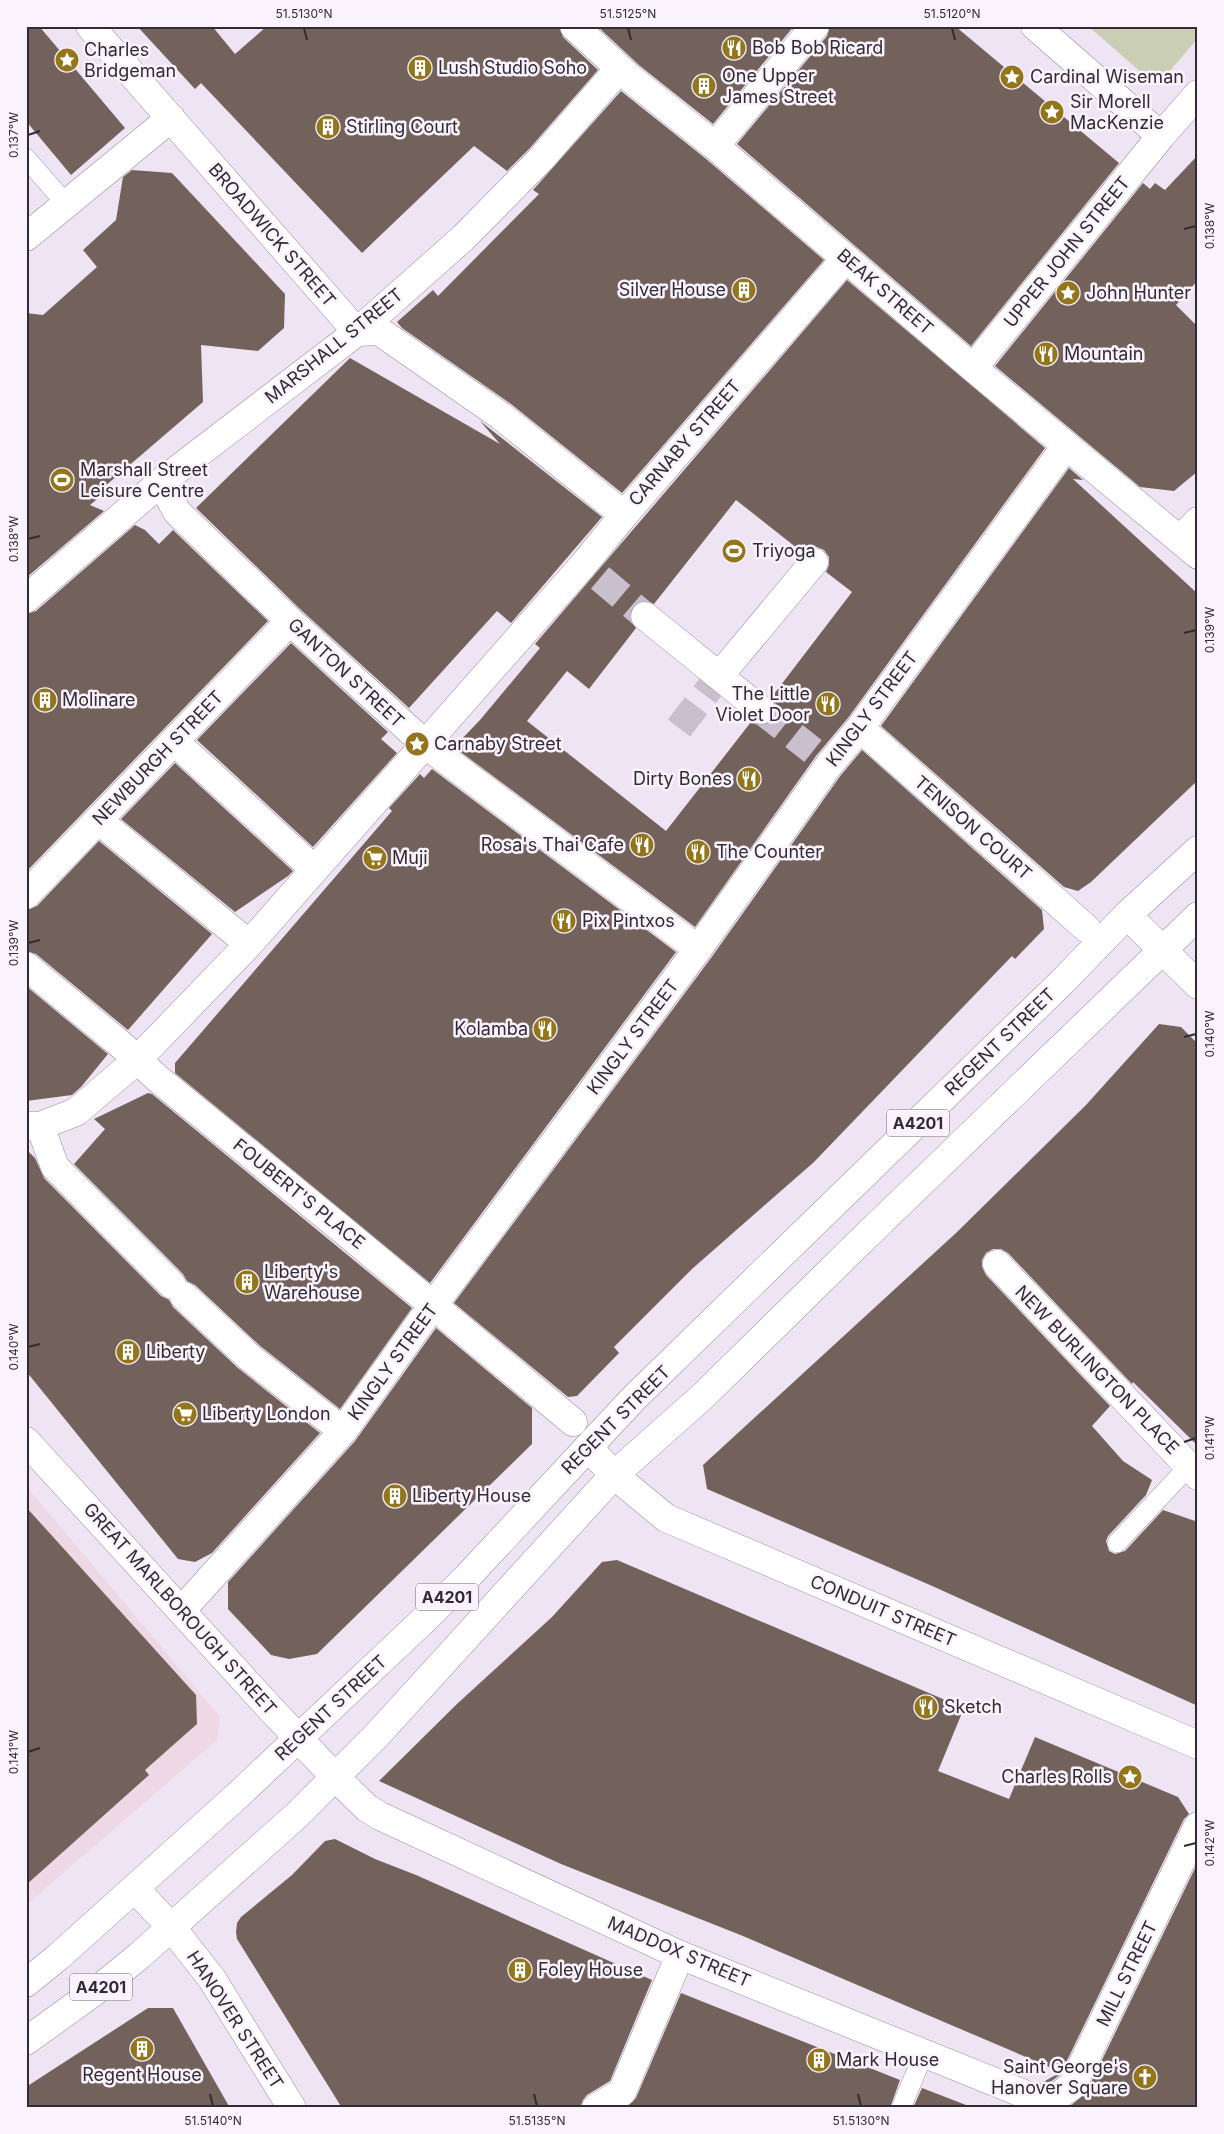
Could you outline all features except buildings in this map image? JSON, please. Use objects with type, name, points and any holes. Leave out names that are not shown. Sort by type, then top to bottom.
[{"type":"street","name":"BROADWICK STREET","points":[[90,26],[357,332]]},
{"type":"street","name":"BEAK STREET","points":[[574,26],[619,69],[714,146],[1066,446],[1192,539]]},
{"type":"street","points":[[714,146],[815,26]]},
{"type":"street","points":[[1035,26],[1161,136]]},
{"type":"street","name":"MARSHALL STREET","points":[[26,599],[161,482],[357,332],[463,238],[513,188],[619,69]]},
{"type":"street","name":"UPPER JOHN STREET","points":[[973,368],[1161,136],[1198,94]]},
{"type":"street","points":[[26,237],[171,118]]},
{"type":"street","name":"CARNABY STREET","points":[[33,1126],[76,1112],[137,1060],[250,944],[314,869],[426,745],[592,571],[624,514],[846,258]]},
{"type":"street","points":[[357,332],[379,331],[501,416],[624,514]]},
{"type":"street","name":"KINGLY STREET","points":[[181,1611],[343,1431],[433,1306],[698,949],[821,758],[860,728],[1066,446]]},
{"type":"street","name":"GANTON STREET","points":[[161,482],[176,512],[290,621],[426,745],[698,949]]},
{"type":"street","points":[[718,676],[814,562]]},
{"type":"street","points":[[646,616],[761,710]]},
{"type":"street","name":"NEWBURGH STREET","points":[[26,895],[290,621]]},
{"type":"street","name":"TENISON COURT","points":[[860,728],[1086,928]]},
{"type":"street","points":[[174,741],[314,869]]},
{"type":"street","points":[[98,820],[250,944]]},
{"type":"street","name":"REGENT STREET","points":[[26,1984],[134,1889],[298,1739],[468,1576],[634,1398],[1063,981],[1127,915],[1198,850]]},
{"type":"street","points":[[1127,915],[1198,985]]},
{"type":"street","name":"A4201","points":[[26,2041],[101,1987],[172,1928],[297,1815],[384,1728],[614,1476],[704,1396],[863,1239],[1198,916]]},
{"type":"street","name":"FOUBERT'S PLACE","points":[[26,966],[572,1422]]},
{"type":"street","points":[[33,1126],[55,1167],[178,1291],[249,1357],[343,1431]]},
{"type":"street","name":"NEW BURLINGTON PLACE","points":[[997,1264],[1193,1471]]},
{"type":"street","name":"GREAT MARLBOROUGH STREET","points":[[26,1440],[298,1739],[335,1777]]},
{"type":"street","name":"CONDUIT STREET","points":[[588,1447],[614,1476],[666,1518],[1198,1745]]},
{"type":"street","name":"MADDOX STREET","points":[[335,1777],[367,1808],[380,1816],[680,1955],[1022,2094],[1032,2108]]},
{"type":"street","name":"MILL STREET","points":[[1040,2108],[1072,2086],[1198,1826]]},
{"type":"street","name":"HANOVER STREET","points":[[134,1889],[172,1928],[212,1979],[292,2108]]},
{"type":"street","points":[[596,2108],[622,2092],[680,1955]]},
{"type":"lane","points":[[26,158],[66,204]]},
{"type":"lane","points":[[1117,1542],[1193,1471]]},
{"type":"lane","points":[[901,2108],[924,2053]]},
{"type":"shaded area","points":[[26,1486],[220,1717],[217,1740],[26,1905]]},
{"type":"green space","points":[[1088,26],[1198,26],[1198,38],[1157,86]]},
{"type":"tunnel","points":[[600,578],[645,616]]},
{"type":"tunnel","points":[[679,728],[719,676]]},
{"type":"tunnel","points":[[761,710],[813,751]]},
{"type":"place","name":"Bob Bob Ricard","points":[[734,48]]},
{"type":"place","name":"Charles Bridgeman","points":[[67,60]]},
{"type":"place","name":"Lush Studio Soho","points":[[420,68]]},
{"type":"place","name":"Cardinal Wiseman","points":[[1012,77]]},
{"type":"place","name":"One Upper James Street","points":[[704,86]]},
{"type":"place","name":"Sir Morell MacKenzie","points":[[1052,112]]},
{"type":"place","name":"Stirling Court","points":[[328,127]]},
{"type":"place","name":"Silver House","points":[[744,290]]},
{"type":"place","name":"John Hunter","points":[[1068,293]]},
{"type":"place","name":"Mountain","points":[[1046,354]]},
{"type":"place","name":"Marshall Street Leisure Centre","points":[[62,480]]},
{"type":"place","name":"Triyoga","points":[[734,551]]},
{"type":"place","name":"Molinare","points":[[45,700]]},
{"type":"place","name":"The Little Violet Door","points":[[828,704]]},
{"type":"place","name":"Carnaby Street","points":[[417,744]]},
{"type":"place","name":"Dirty Bones","points":[[749,779]]},
{"type":"place","name":"Rosa's Thai Cafe","points":[[642,845]]},
{"type":"place","name":"The Counter","points":[[698,852]]},
{"type":"place","name":"Muji","points":[[375,858]]},
{"type":"place","name":"Pix Pintxos","points":[[564,921]]},
{"type":"place","name":"Kolamba","points":[[545,1029]]},
{"type":"place","name":"Liberty's Warehouse","points":[[247,1282]]},
{"type":"place","name":"Liberty","points":[[128,1352]]},
{"type":"place","name":"Liberty London","points":[[185,1414]]},
{"type":"place","name":"Liberty House","points":[[395,1496]]},
{"type":"place","name":"Sketch","points":[[926,1707]]},
{"type":"place","name":"Charles Rolls","points":[[1130,1777]]},
{"type":"place","name":"Foley House","points":[[520,1970]]},
{"type":"place","name":"Regent House","points":[[142,2049]]},
{"type":"place","name":"Mark House","points":[[819,2060]]},
{"type":"place","name":"Saint George's Hanover Square","points":[[1145,2077]]}]
